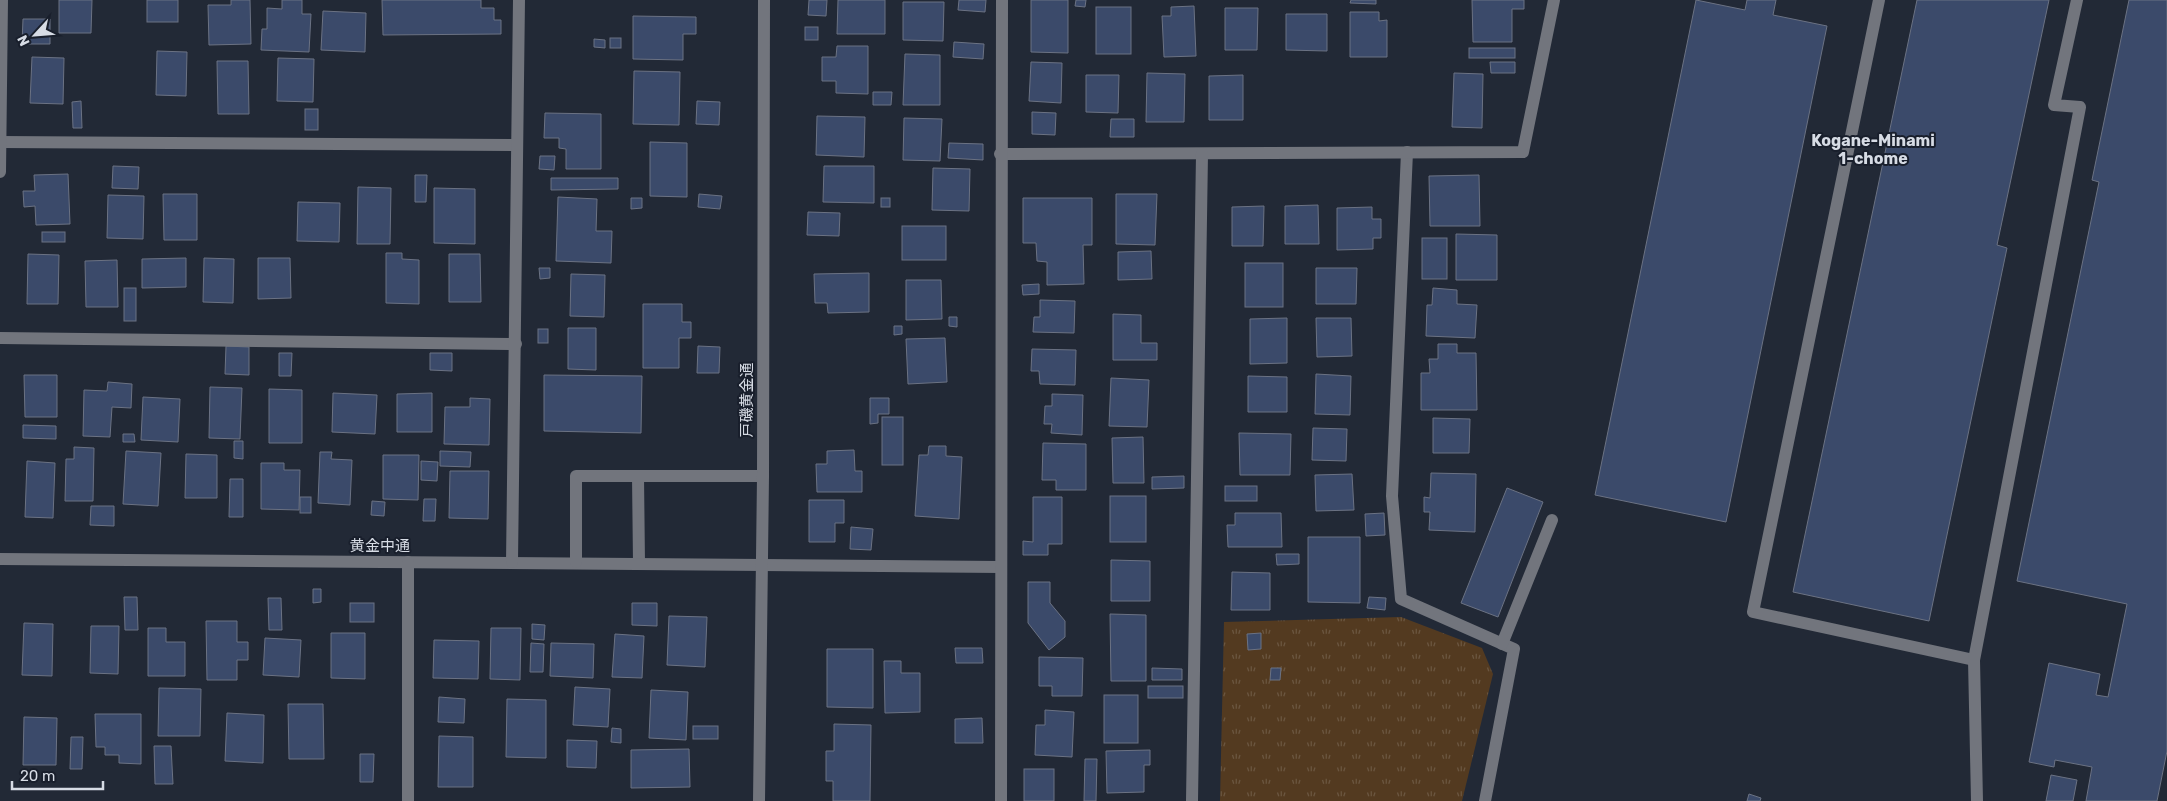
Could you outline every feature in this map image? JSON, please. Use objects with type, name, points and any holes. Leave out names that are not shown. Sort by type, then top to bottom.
[{"type":"street","points":[[0,172],[2,0]]},
{"type":"street","points":[[512,562],[519,0]]},
{"type":"street","name":"戸磯黄金通","points":[[759,801],[763,476],[764,0]]},
{"type":"street","points":[[1000,801],[1002,567],[1000,154],[1002,0]]},
{"type":"street","points":[[1000,154],[1523,152],[1554,0]]},
{"type":"street","points":[[1879,0],[1753,612],[1974,660]]},
{"type":"street","points":[[1977,801],[1974,660],[2080,107],[2054,105],[2077,0]]},
{"type":"street","points":[[0,142],[517,145]]},
{"type":"street","points":[[1407,152],[1392,496],[1401,599],[1514,649],[1485,801]]},
{"type":"street","points":[[1192,801],[1202,154]]},
{"type":"street","points":[[0,338],[516,344]]},
{"type":"street","points":[[576,562],[576,476],[763,476]]},
{"type":"street","points":[[638,476],[639,563]]},
{"type":"street","points":[[1502,644],[1552,520]]},
{"type":"street","name":"黄金中通","points":[[0,559],[576,562],[1002,567]]},
{"type":"street","points":[[408,562],[408,801]]},
{"type":"green space","points":[[1401,617],[1482,648],[1493,674],[1462,801],[1220,801],[1224,622]]},
{"type":"building","points":[[59,0],[92,0],[91,33],[59,33]]},
{"type":"building","points":[[147,0],[178,0],[178,22],[147,22]]},
{"type":"building","points":[[231,0],[250,0],[251,44],[209,45],[208,5],[231,5]]},
{"type":"building","points":[[282,0],[302,0],[302,14],[311,14],[309,52],[261,50],[262,29],[267,29],[267,8],[282,9]]},
{"type":"building","points":[[382,0],[481,0],[481,8],[494,8],[494,20],[501,20],[501,34],[383,35]]},
{"type":"building","points":[[809,0],[827,0],[826,16],[808,15]]},
{"type":"building","points":[[838,0],[885,0],[885,34],[837,34]]},
{"type":"building","points":[[959,0],[986,0],[985,12],[958,10]]},
{"type":"building","points":[[1031,0],[1068,0],[1068,53],[1031,52]]},
{"type":"building","points":[[1076,0],[1086,0],[1085,7],[1075,6]]},
{"type":"building","points":[[1351,0],[1376,0],[1376,4],[1350,3]]},
{"type":"building","points":[[1472,0],[1524,0],[1524,9],[1512,9],[1512,42],[1473,42]]},
{"type":"building","points":[[1696,0],[1745,10],[1747,0],[1776,0],[1773,15],[1827,26],[1726,522],[1595,495]]},
{"type":"building","points":[[1917,0],[2049,0],[1997,245],[2007,248],[1929,621],[1793,592]]},
{"type":"building","points":[[2129,0],[2167,0],[2167,751],[2157,801],[2086,801],[2092,767],[2055,760],[2054,767],[2029,762],[2049,663],[2100,674],[2096,695],[2108,697],[2127,604],[2017,581],[2099,182],[2092,180]]},
{"type":"building","points":[[903,2],[944,2],[943,41],[903,40]]},
{"type":"building","points":[[1194,6],[1196,56],[1164,57],[1162,16],[1171,16],[1171,7]]},
{"type":"building","points":[[1096,7],[1131,7],[1131,54],[1096,54]]},
{"type":"building","points":[[1225,8],[1258,8],[1257,50],[1225,50]]},
{"type":"building","points":[[323,11],[366,13],[365,52],[321,50]]},
{"type":"building","points":[[1350,12],[1379,12],[1379,21],[1387,20],[1387,57],[1350,57]]},
{"type":"building","points":[[1286,14],[1327,14],[1327,51],[1286,50]]},
{"type":"building","points":[[633,16],[696,17],[696,34],[683,34],[683,60],[633,59]]},
{"type":"building","points":[[23,19],[50,19],[50,44],[22,44]]},
{"type":"building","points":[[805,27],[818,27],[818,40],[805,40]]},
{"type":"building","points":[[610,38],[621,38],[621,48],[610,48]]},
{"type":"building","points":[[594,39],[605,40],[605,48],[594,47]]},
{"type":"building","points":[[954,42],[984,44],[983,59],[953,57]]},
{"type":"building","points":[[837,46],[868,46],[868,94],[836,93],[836,81],[822,81],[822,57],[836,57]]},
{"type":"building","points":[[1469,48],[1515,48],[1515,58],[1469,58]]},
{"type":"building","points":[[157,51],[187,52],[186,96],[156,95]]},
{"type":"building","points":[[905,54],[940,55],[940,105],[903,105]]},
{"type":"building","points":[[32,57],[64,58],[63,104],[30,103]]},
{"type":"building","points":[[278,58],[314,59],[313,102],[277,101]]},
{"type":"building","points":[[217,61],[248,61],[249,114],[218,114]]},
{"type":"building","points":[[1031,62],[1062,63],[1061,103],[1029,101]]},
{"type":"building","points":[[1490,62],[1515,62],[1515,73],[1491,73]]},
{"type":"building","points":[[634,71],[680,72],[679,125],[633,124]]},
{"type":"building","points":[[1147,73],[1185,74],[1184,122],[1146,122]]},
{"type":"building","points":[[1454,73],[1483,74],[1482,128],[1452,127]]},
{"type":"building","points":[[1086,75],[1119,75],[1118,113],[1086,112]]},
{"type":"building","points":[[1243,75],[1243,120],[1209,120],[1209,76]]},
{"type":"building","points":[[873,92],[892,92],[891,105],[873,105]]},
{"type":"building","points":[[81,101],[82,128],[73,128],[72,102]]},
{"type":"building","points":[[697,101],[720,102],[719,125],[696,124]]},
{"type":"building","points":[[305,109],[318,109],[318,130],[305,130]]},
{"type":"building","points":[[1032,112],[1056,113],[1055,135],[1032,134]]},
{"type":"building","points":[[545,113],[601,114],[601,169],[566,169],[566,149],[559,148],[559,138],[544,138]]},
{"type":"building","points":[[817,116],[865,117],[864,157],[816,155]]},
{"type":"building","points":[[904,118],[942,119],[940,161],[903,160]]},
{"type":"building","points":[[1111,119],[1134,119],[1134,137],[1110,137]]},
{"type":"building","points":[[650,142],[687,143],[687,197],[650,196]]},
{"type":"building","points":[[949,143],[983,144],[983,160],[948,158]]},
{"type":"building","points":[[540,156],[555,156],[554,170],[539,169]]},
{"type":"building","points":[[113,166],[139,167],[138,189],[112,188]]},
{"type":"building","points":[[824,166],[874,166],[874,203],[823,202]]},
{"type":"building","points":[[933,168],[970,169],[969,211],[932,210]]},
{"type":"building","points":[[68,174],[70,224],[36,225],[35,206],[24,207],[23,191],[35,191],[34,175]]},
{"type":"building","points":[[415,175],[427,175],[426,202],[415,202]]},
{"type":"building","points":[[1479,175],[1480,226],[1430,226],[1429,176]]},
{"type":"building","points":[[551,178],[618,178],[618,189],[551,190]]},
{"type":"building","points":[[358,187],[391,188],[390,244],[357,244]]},
{"type":"building","points":[[434,188],[475,189],[475,244],[434,243]]},
{"type":"building","points":[[163,194],[197,194],[197,240],[164,240]]},
{"type":"building","points":[[699,194],[722,196],[720,209],[698,207]]},
{"type":"building","points":[[1116,194],[1157,194],[1155,245],[1116,244]]},
{"type":"building","points":[[108,195],[144,196],[143,239],[107,238]]},
{"type":"building","points":[[558,197],[597,199],[596,231],[612,231],[611,263],[556,261]]},
{"type":"building","points":[[631,198],[642,198],[642,208],[631,209]]},
{"type":"building","points":[[881,198],[890,198],[890,207],[881,207]]},
{"type":"building","points":[[1023,198],[1092,198],[1092,245],[1083,245],[1084,284],[1047,285],[1047,262],[1037,261],[1036,243],[1023,243]]},
{"type":"building","points":[[298,202],[340,203],[339,242],[297,241]]},
{"type":"building","points":[[1318,205],[1319,244],[1285,244],[1285,206]]},
{"type":"building","points":[[1264,206],[1263,246],[1232,246],[1232,207]]},
{"type":"building","points":[[1372,207],[1372,219],[1381,219],[1381,238],[1373,238],[1373,249],[1337,250],[1337,208]]},
{"type":"building","points":[[808,212],[840,213],[839,236],[807,235]]},
{"type":"building","points":[[902,226],[946,226],[946,260],[902,260]]},
{"type":"building","points":[[42,232],[65,232],[65,242],[42,242]]},
{"type":"building","points":[[1456,234],[1497,235],[1497,280],[1456,280]]},
{"type":"building","points":[[1422,238],[1447,238],[1447,279],[1422,279]]},
{"type":"building","points":[[1151,251],[1152,279],[1118,280],[1118,252]]},
{"type":"building","points":[[386,253],[402,253],[402,259],[419,260],[419,304],[386,303]]},
{"type":"building","points":[[28,254],[59,255],[58,304],[27,304]]},
{"type":"building","points":[[449,254],[480,254],[481,302],[449,302]]},
{"type":"building","points":[[186,258],[186,287],[142,288],[142,259]]},
{"type":"building","points":[[204,258],[234,259],[233,303],[203,302]]},
{"type":"building","points":[[258,258],[290,258],[291,298],[258,299]]},
{"type":"building","points":[[117,260],[118,307],[86,307],[85,261]]},
{"type":"building","points":[[1245,263],[1283,263],[1283,307],[1245,307]]},
{"type":"building","points":[[539,268],[550,268],[550,278],[540,279]]},
{"type":"building","points":[[1316,268],[1357,268],[1356,304],[1316,304]]},
{"type":"building","points":[[869,273],[869,312],[828,313],[827,303],[815,303],[814,274]]},
{"type":"building","points":[[571,274],[605,275],[604,317],[570,316]]},
{"type":"building","points":[[906,280],[941,280],[942,319],[906,320]]},
{"type":"building","points":[[1039,284],[1039,294],[1023,295],[1022,285]]},
{"type":"building","points":[[124,288],[136,288],[136,321],[124,321]]},
{"type":"building","points":[[1433,288],[1457,290],[1457,304],[1477,305],[1475,338],[1426,336],[1427,305],[1432,305]]},
{"type":"building","points":[[1040,300],[1075,301],[1074,333],[1033,332],[1034,317],[1040,317]]},
{"type":"building","points":[[643,304],[682,304],[682,322],[691,322],[691,338],[679,338],[679,368],[643,368]]},
{"type":"building","points":[[1113,314],[1141,315],[1141,343],[1157,343],[1157,360],[1113,360]]},
{"type":"building","points":[[949,317],[957,317],[957,327],[949,326]]},
{"type":"building","points":[[1287,318],[1287,363],[1250,364],[1250,319]]},
{"type":"building","points":[[1316,318],[1351,318],[1352,356],[1317,357]]},
{"type":"building","points":[[894,326],[902,326],[902,334],[894,335]]},
{"type":"building","points":[[568,328],[596,328],[596,370],[568,369]]},
{"type":"building","points":[[538,329],[548,329],[548,343],[538,343]]},
{"type":"building","points":[[945,338],[947,382],[908,384],[906,339]]},
{"type":"building","points":[[1438,344],[1457,344],[1457,353],[1476,353],[1477,410],[1421,410],[1421,373],[1430,373],[1429,359],[1438,359]]},
{"type":"building","points":[[226,346],[249,347],[249,375],[225,374]]},
{"type":"building","points":[[698,346],[720,347],[719,373],[697,373]]},
{"type":"building","points":[[1032,349],[1076,350],[1075,385],[1040,384],[1039,371],[1031,371]]},
{"type":"building","points":[[279,353],[292,353],[291,376],[279,376]]},
{"type":"building","points":[[430,353],[452,353],[452,371],[430,370]]},
{"type":"building","points":[[1316,374],[1351,376],[1350,415],[1315,414]]},
{"type":"building","points":[[24,375],[57,375],[57,417],[25,417]]},
{"type":"building","points":[[544,375],[642,376],[641,433],[544,431]]},
{"type":"building","points":[[1248,376],[1287,377],[1287,412],[1248,412]]},
{"type":"building","points":[[1111,378],[1149,380],[1147,427],[1109,426]]},
{"type":"building","points":[[108,382],[132,384],[131,408],[112,407],[110,437],[83,436],[84,390],[107,391]]},
{"type":"building","points":[[210,387],[242,388],[240,439],[209,438]]},
{"type":"building","points":[[269,389],[302,390],[302,443],[269,443]]},
{"type":"building","points":[[333,393],[377,395],[375,434],[332,432]]},
{"type":"building","points":[[432,393],[432,432],[397,432],[397,394]]},
{"type":"building","points":[[1052,394],[1083,395],[1082,435],[1051,433],[1052,424],[1044,424],[1045,406],[1052,406]]},
{"type":"building","points":[[143,397],[180,399],[178,442],[141,440]]},
{"type":"building","points":[[470,398],[490,399],[489,445],[444,444],[445,407],[470,407]]},
{"type":"building","points":[[870,398],[889,398],[889,414],[878,414],[878,423],[870,424]]},
{"type":"building","points":[[882,417],[903,417],[903,465],[882,465]]},
{"type":"building","points":[[1433,418],[1470,419],[1469,453],[1433,453]]},
{"type":"building","points":[[23,425],[56,426],[56,439],[23,438]]},
{"type":"building","points":[[1313,428],[1347,429],[1346,461],[1312,460]]},
{"type":"building","points":[[1239,433],[1291,434],[1290,475],[1240,475]]},
{"type":"building","points":[[123,434],[134,434],[135,442],[123,442]]},
{"type":"building","points":[[1143,437],[1144,483],[1113,483],[1112,438]]},
{"type":"building","points":[[234,441],[243,441],[243,459],[234,458]]},
{"type":"building","points":[[1043,443],[1086,444],[1086,490],[1056,490],[1056,480],[1042,480]]},
{"type":"building","points":[[929,446],[946,446],[946,456],[962,457],[959,519],[915,516],[919,455],[928,455]]},
{"type":"building","points":[[74,447],[94,448],[93,501],[65,501],[66,459],[74,459]]},
{"type":"building","points":[[854,450],[855,471],[862,471],[862,492],[817,492],[816,464],[827,464],[827,451]]},
{"type":"building","points":[[126,451],[161,453],[158,506],[123,504]]},
{"type":"building","points":[[440,451],[471,452],[470,467],[440,466]]},
{"type":"building","points":[[320,452],[332,452],[331,459],[352,460],[350,505],[318,503]]},
{"type":"building","points":[[186,454],[217,455],[217,498],[185,498]]},
{"type":"building","points":[[383,455],[419,455],[418,500],[383,499]]},
{"type":"building","points":[[27,461],[55,463],[53,518],[25,517]]},
{"type":"building","points":[[421,461],[438,462],[437,481],[421,480]]},
{"type":"building","points":[[261,463],[284,463],[284,470],[300,470],[299,510],[261,509]]},
{"type":"building","points":[[450,471],[489,471],[488,519],[449,518]]},
{"type":"building","points":[[1431,473],[1476,474],[1475,532],[1429,530],[1430,512],[1424,512],[1424,497],[1430,498]]},
{"type":"building","points":[[1352,474],[1354,510],[1316,511],[1315,475]]},
{"type":"building","points":[[1184,476],[1184,488],[1152,489],[1152,477]]},
{"type":"building","points":[[230,479],[243,479],[243,517],[229,517]]},
{"type":"building","points":[[1225,486],[1257,486],[1257,501],[1225,501]]},
{"type":"building","points":[[1507,488],[1543,502],[1498,617],[1461,603]]},
{"type":"building","points":[[1110,496],[1146,496],[1146,542],[1110,542]]},
{"type":"building","points":[[300,497],[311,497],[311,513],[300,513]]},
{"type":"building","points":[[1033,497],[1062,497],[1062,544],[1048,544],[1048,555],[1023,555],[1023,541],[1033,542]]},
{"type":"building","points":[[424,499],[436,499],[435,521],[423,521]]},
{"type":"building","points":[[809,500],[844,500],[844,523],[835,523],[835,542],[809,542]]},
{"type":"building","points":[[372,501],[385,502],[384,516],[371,515]]},
{"type":"building","points":[[91,506],[114,506],[114,526],[90,525]]},
{"type":"building","points":[[1235,513],[1281,513],[1282,547],[1228,547],[1227,525],[1235,525]]},
{"type":"building","points":[[1384,513],[1385,535],[1366,536],[1365,514]]},
{"type":"building","points":[[851,527],[873,529],[871,550],[850,549]]},
{"type":"building","points":[[1308,537],[1360,537],[1360,603],[1308,602]]},
{"type":"building","points":[[1276,554],[1299,554],[1299,564],[1277,565]]},
{"type":"building","points":[[1111,560],[1150,561],[1150,601],[1111,601]]},
{"type":"building","points":[[1232,572],[1270,573],[1270,610],[1231,610]]},
{"type":"building","points":[[1028,582],[1050,582],[1050,603],[1065,621],[1065,637],[1049,650],[1028,623]]},
{"type":"building","points":[[313,589],[321,589],[321,602],[313,603]]},
{"type":"building","points":[[124,597],[137,597],[138,630],[125,630]]},
{"type":"building","points":[[1369,597],[1386,598],[1385,610],[1367,608]]},
{"type":"building","points":[[268,598],[281,598],[282,630],[269,630]]},
{"type":"building","points":[[350,603],[374,603],[374,622],[350,622]]},
{"type":"building","points":[[632,603],[657,603],[657,626],[632,625]]},
{"type":"building","points":[[1110,614],[1146,615],[1146,681],[1111,681]]},
{"type":"building","points":[[669,616],[707,617],[705,667],[667,665]]},
{"type":"building","points":[[206,621],[237,621],[237,642],[248,642],[248,660],[237,660],[237,680],[207,680]]},
{"type":"building","points":[[24,623],[53,624],[52,676],[22,675]]},
{"type":"building","points":[[532,624],[545,625],[544,640],[532,639]]},
{"type":"building","points":[[91,626],[119,626],[118,674],[90,673]]},
{"type":"building","points":[[148,628],[166,628],[166,642],[185,642],[185,676],[148,676]]},
{"type":"building","points":[[491,628],[521,628],[520,680],[490,679]]},
{"type":"building","points":[[331,633],[365,633],[365,679],[331,678]]},
{"type":"building","points":[[1261,633],[1261,649],[1248,650],[1247,634]]},
{"type":"building","points":[[615,634],[644,636],[642,678],[612,677]]},
{"type":"building","points":[[265,638],[301,640],[299,677],[263,675]]},
{"type":"building","points":[[434,640],[479,641],[478,679],[433,678]]},
{"type":"building","points":[[531,643],[544,644],[543,672],[530,672]]},
{"type":"building","points":[[551,643],[594,644],[593,678],[550,676]]},
{"type":"building","points":[[955,648],[982,648],[983,663],[956,663]]},
{"type":"building","points":[[827,649],[873,649],[873,708],[827,707]]},
{"type":"building","points":[[1039,657],[1083,658],[1082,696],[1052,696],[1052,686],[1039,686]]},
{"type":"building","points":[[884,661],[901,661],[901,673],[920,673],[920,712],[885,713]]},
{"type":"building","points":[[1152,668],[1182,669],[1182,680],[1152,680]]},
{"type":"building","points":[[1271,668],[1281,668],[1280,680],[1270,680]]},
{"type":"building","points":[[1148,686],[1183,686],[1183,698],[1148,698]]},
{"type":"building","points":[[575,687],[610,689],[608,727],[573,725]]},
{"type":"building","points":[[159,688],[201,689],[200,736],[158,736]]},
{"type":"building","points":[[651,690],[688,692],[686,740],[649,738]]},
{"type":"building","points":[[1104,695],[1138,695],[1138,743],[1104,743]]},
{"type":"building","points":[[439,697],[465,699],[464,723],[438,722]]},
{"type":"building","points":[[507,699],[546,700],[546,758],[506,757]]},
{"type":"building","points":[[288,704],[323,704],[324,759],[289,759]]},
{"type":"building","points":[[1045,710],[1074,712],[1072,757],[1035,755],[1036,725],[1045,725]]},
{"type":"building","points":[[227,713],[264,715],[263,763],[225,761]]},
{"type":"building","points":[[95,714],[141,714],[141,764],[119,763],[119,755],[105,755],[105,747],[96,747]]},
{"type":"building","points":[[24,717],[57,718],[56,765],[23,765]]},
{"type":"building","points":[[982,718],[983,743],[955,743],[955,719]]},
{"type":"building","points":[[834,724],[871,725],[870,801],[833,801],[833,781],[826,781],[826,751],[834,751]]},
{"type":"building","points":[[693,726],[718,726],[718,739],[693,739]]},
{"type":"building","points":[[612,728],[621,729],[621,743],[611,742]]},
{"type":"building","points":[[439,736],[473,737],[473,787],[438,787]]},
{"type":"building","points":[[71,737],[83,737],[82,769],[70,769]]},
{"type":"building","points":[[567,740],[597,741],[596,768],[567,767]]},
{"type":"building","points":[[154,746],[171,746],[173,784],[155,784]]},
{"type":"building","points":[[689,749],[690,787],[631,788],[631,750]]},
{"type":"building","points":[[1150,750],[1150,765],[1144,765],[1144,792],[1107,793],[1106,751]]},
{"type":"building","points":[[360,754],[374,754],[373,782],[360,782]]},
{"type":"building","points":[[1085,759],[1097,759],[1096,801],[1084,801]]},
{"type":"building","points":[[1024,769],[1054,769],[1054,801],[1024,801]]},
{"type":"building","points":[[2051,775],[2077,780],[2073,801],[2046,801]]},
{"type":"building","points":[[1749,794],[1761,798],[1760,801],[1747,801]]},
{"type":"district","name":"Kogane-Minami 1-chome","points":[[1873,149]]}]
